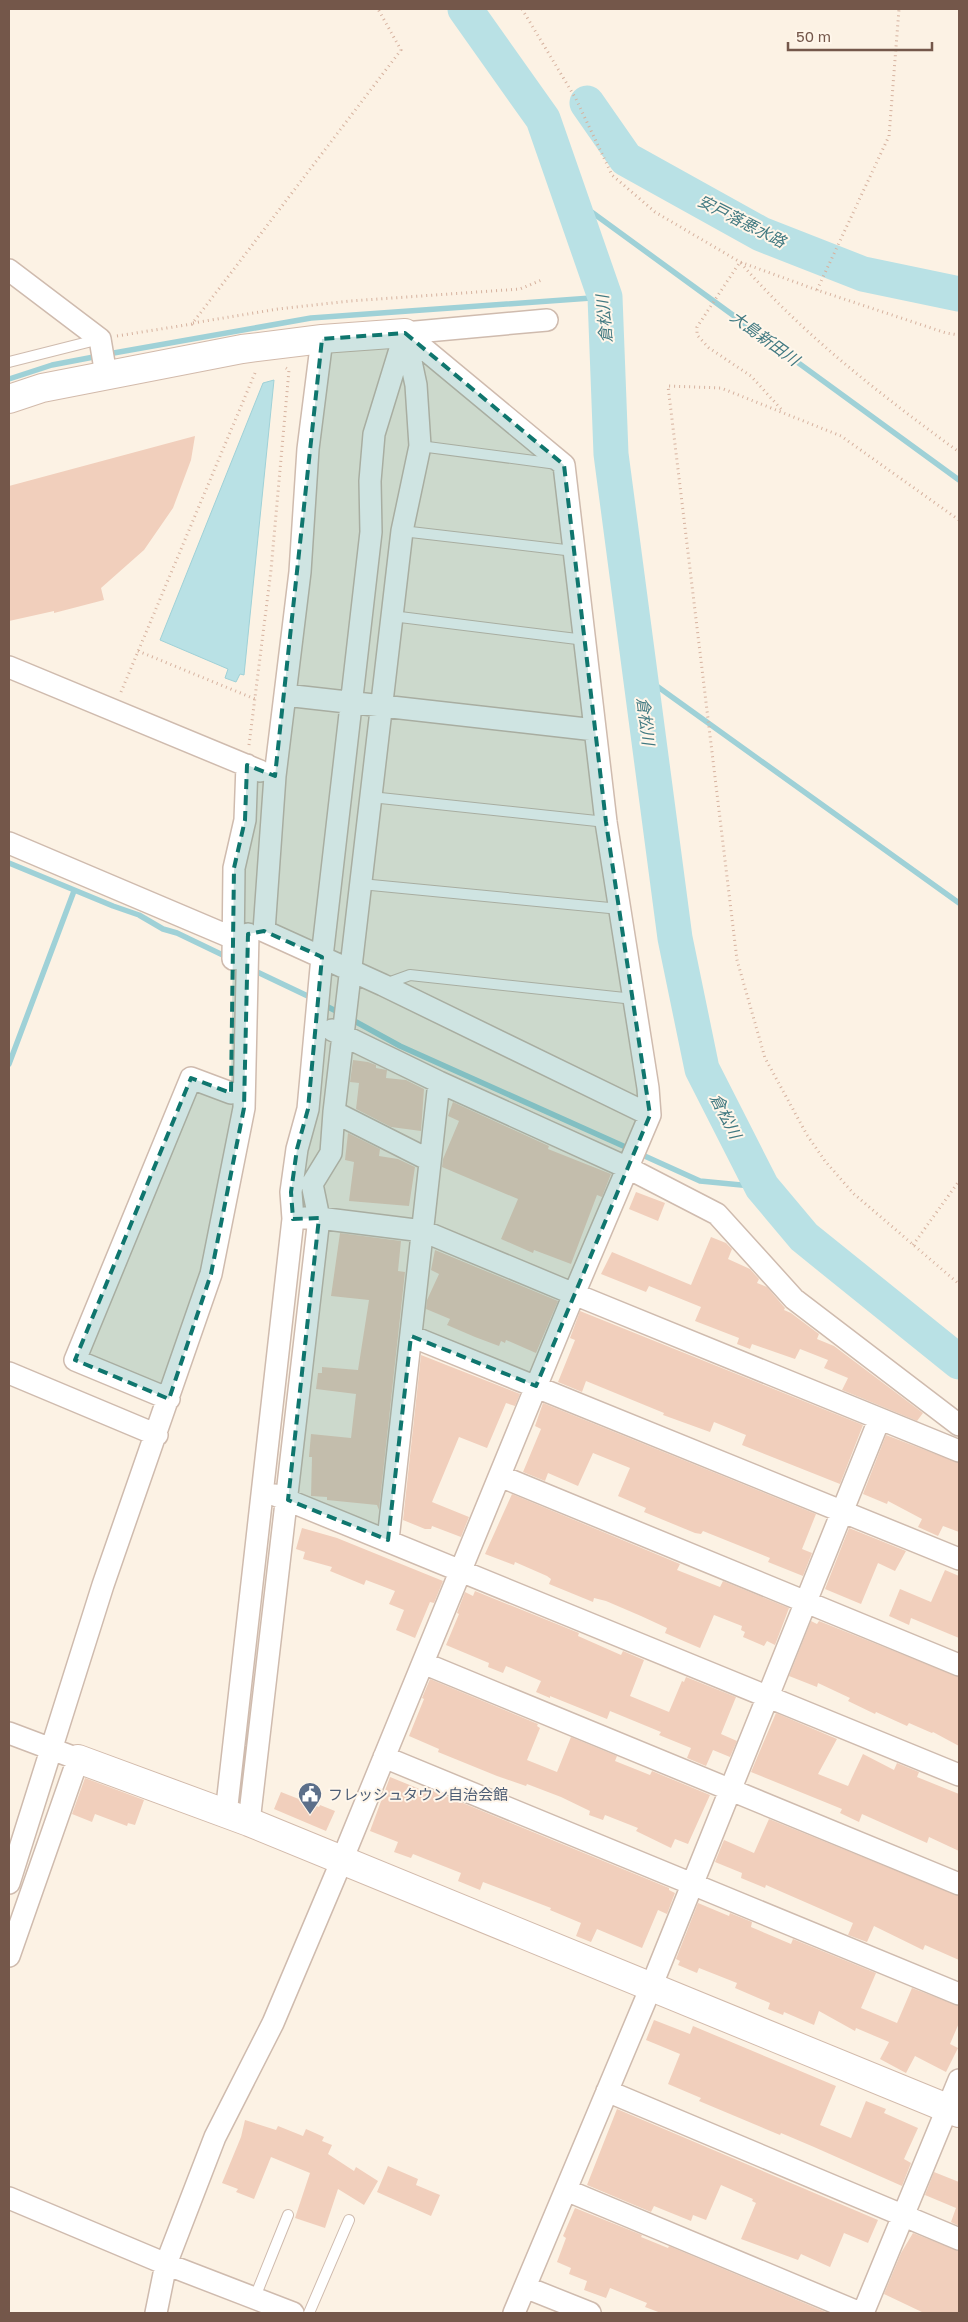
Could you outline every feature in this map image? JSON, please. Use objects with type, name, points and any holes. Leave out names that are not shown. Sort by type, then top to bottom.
[{"type":"street","points":[[9,270],[100,339],[106,375]]},
{"type":"street","points":[[9,399],[42,388],[242,349],[322,339],[547,320]]},
{"type":"street","points":[[238,1818],[288,1500],[319,1218],[312,1184],[332,1153],[334,1112],[402,531],[420,446],[416,385],[405,333]]},
{"type":"street","points":[[156,2313],[166,2264],[215,2137],[273,2023],[342,1860],[574,1294],[650,1115],[648,1088],[606,822],[564,465],[405,333]]},
{"type":"street","points":[[238,1818],[263,1490],[294,1219],[291,1192],[297,1149],[308,1109],[322,957],[371,532],[370,481],[374,434],[405,333]]},
{"type":"street","points":[[9,1883],[103,1586],[157,1435],[163,1397],[198,1267],[231,1093],[248,934],[286,695],[300,572],[308,449],[322,339]]},
{"type":"street","points":[[9,667],[274,776]]},
{"type":"street","points":[[286,695],[595,730]]},
{"type":"street","points":[[163,1397],[211,1274],[244,1108],[248,934],[234,868],[245,820],[247,765]]},
{"type":"street","points":[[9,843],[248,934],[322,957],[650,1115]]},
{"type":"street","points":[[316,1024],[343,1035],[438,1082],[628,1168],[717,1214],[794,1299],[959,1425]]},
{"type":"street","points":[[163,1397],[75,1360],[191,1078],[231,1093]]},
{"type":"street","points":[[388,1540],[412,1336],[438,1082]]},
{"type":"street","points":[[334,1112],[429,1160]]},
{"type":"street","points":[[297,1149],[332,1153]]},
{"type":"street","points":[[294,1219],[319,1218],[423,1230],[879,1420],[959,1451]]},
{"type":"street","points":[[412,1336],[959,1559]]},
{"type":"street","points":[[9,1373],[157,1435]]},
{"type":"street","points":[[514,2313],[651,1987],[879,1420]]},
{"type":"street","points":[[500,1476],[959,1665]]},
{"type":"street","points":[[263,1490],[768,1695],[959,1775]]},
{"type":"street","points":[[423,1663],[959,1884]]},
{"type":"street","points":[[9,1733],[52,1751],[238,1818],[953,2110]]},
{"type":"street","points":[[384,1757],[959,1994]]},
{"type":"street","points":[[9,1956],[78,1759]]},
{"type":"street","points":[[566,2190],[862,2313],[904,2215],[953,2110],[959,2080]]},
{"type":"street","points":[[607,2091],[959,2238]]},
{"type":"street","points":[[9,2198],[166,2264],[293,2313]]},
{"type":"street","points":[[525,2287],[590,2313]]},
{"type":"lane","points":[[9,362],[100,339]]},
{"type":"lane","points":[[420,446],[564,465]]},
{"type":"lane","points":[[402,531],[574,551]]},
{"type":"lane","points":[[392,616],[585,640]]},
{"type":"lane","points":[[371,797],[606,822]]},
{"type":"lane","points":[[361,884],[620,909]]},
{"type":"lane","points":[[383,985],[410,975],[634,998]]},
{"type":"lane","points":[[255,2297],[288,2215]]},
{"type":"lane","points":[[309,2313],[349,2220]]},
{"type":"path","points":[[192,324],[401,50],[378,9]]},
{"type":"path","points":[[522,9],[576,98],[612,175],[655,212],[740,262],[817,290],[946,333],[959,335]]},
{"type":"path","points":[[817,290],[889,136],[899,9]]},
{"type":"path","points":[[740,262],[697,327],[697,335],[709,348],[752,376],[782,411]]},
{"type":"path","points":[[740,262],[770,297],[890,402],[959,452]]},
{"type":"path","points":[[100,339],[278,309],[350,301],[520,289],[544,279]]},
{"type":"path","points":[[247,765],[271,570],[289,370],[286,367],[278,369]]},
{"type":"path","points":[[113,710],[254,373],[262,372]]},
{"type":"path","points":[[959,520],[841,436],[720,388],[668,386],[737,960],[765,1058],[807,1136],[825,1161],[854,1194],[959,1284]]},
{"type":"path","points":[[138,651],[255,699]]},
{"type":"path","points":[[913,1245],[959,1181]]},
{"type":"highlighted area","points":[[405,333],[564,465],[606,822],[650,1115],[536,1386],[411,1336],[388,1540],[288,1500],[319,1218],[293,1219],[291,1192],[297,1149],[308,1109],[322,957],[264,931],[248,934],[244,1108],[211,1274],[169,1399],[75,1360],[191,1078],[231,1093],[234,868],[245,820],[247,765],[275,776],[322,339]]},
{"type":"water","points":[[274,380],[244,675],[240,674],[236,682],[225,678],[228,669],[160,640],[263,383]]},
{"type":"building","points":[[195,436],[191,460],[173,508],[144,550],[101,588],[104,600],[54,613],[54,611],[9,621],[9,486]]},
{"type":"building","points":[[353,1060],[368,1062],[376,1065],[376,1068],[387,1070],[386,1078],[406,1080],[424,1089],[421,1131],[391,1127],[356,1109],[359,1083],[350,1082]]},
{"type":"building","points":[[453,1102],[549,1146],[548,1149],[611,1174],[602,1197],[597,1195],[571,1264],[534,1250],[533,1253],[501,1239],[518,1199],[442,1167],[443,1159],[459,1121],[448,1116]]},
{"type":"building","points":[[348,1133],[380,1149],[379,1156],[398,1159],[415,1167],[409,1206],[349,1201],[354,1162],[345,1160]]},
{"type":"building","points":[[636,1192],[665,1203],[658,1221],[629,1209]]},
{"type":"building","points":[[340,1233],[401,1241],[398,1271],[405,1272],[379,1510],[377,1505],[327,1500],[327,1497],[311,1496],[312,1457],[309,1457],[311,1434],[351,1438],[356,1394],[316,1389],[318,1373],[322,1373],[322,1367],[358,1370],[369,1300],[331,1296]]},
{"type":"building","points":[[711,1237],[726,1243],[732,1249],[728,1259],[750,1269],[759,1279],[757,1283],[767,1287],[785,1308],[784,1310],[819,1334],[817,1339],[834,1346],[923,1413],[917,1421],[842,1390],[848,1378],[824,1368],[828,1360],[800,1349],[795,1359],[752,1344],[750,1349],[737,1344],[739,1338],[695,1321],[701,1307],[649,1286],[646,1292],[601,1274],[612,1252],[691,1285]]},
{"type":"building","points":[[435,1250],[558,1301],[536,1353],[506,1340],[505,1343],[501,1341],[499,1346],[475,1337],[447,1325],[450,1319],[426,1309],[427,1300],[439,1274],[431,1270]]},
{"type":"building","points":[[580,1311],[863,1425],[840,1484],[742,1445],[746,1435],[714,1422],[710,1432],[663,1415],[664,1413],[586,1381],[582,1392],[558,1382],[575,1340],[570,1338]]},
{"type":"building","points":[[421,1355],[520,1394],[515,1406],[506,1403],[487,1448],[459,1437],[432,1502],[469,1517],[461,1537],[432,1526],[431,1529],[425,1529],[403,1520]]},
{"type":"building","points":[[543,1403],[816,1514],[802,1549],[812,1553],[803,1576],[768,1562],[770,1558],[703,1531],[701,1534],[695,1533],[644,1512],[646,1508],[618,1496],[630,1468],[593,1453],[578,1486],[548,1473],[545,1481],[523,1472],[541,1429],[535,1426]]},
{"type":"building","points":[[886,1435],[959,1463],[959,1532],[943,1526],[938,1536],[918,1527],[922,1519],[888,1501],[887,1504],[863,1494]]},
{"type":"building","points":[[512,1494],[680,1564],[677,1570],[720,1587],[723,1581],[789,1608],[775,1645],[767,1641],[764,1646],[743,1637],[745,1632],[741,1630],[742,1626],[714,1615],[700,1648],[665,1633],[667,1628],[641,1616],[606,1601],[594,1598],[593,1602],[549,1584],[551,1579],[547,1576],[515,1562],[514,1565],[485,1554]]},
{"type":"building","points":[[302,1528],[337,1538],[443,1581],[434,1603],[430,1602],[415,1638],[396,1630],[404,1610],[389,1604],[395,1591],[366,1580],[364,1585],[330,1571],[332,1567],[303,1559],[305,1552],[296,1549]]},
{"type":"building","points":[[849,1528],[906,1551],[895,1571],[878,1563],[861,1604],[825,1589]]},
{"type":"building","points":[[945,1570],[959,1576],[959,1638],[911,1618],[909,1625],[889,1616],[900,1589],[931,1602]]},
{"type":"building","points":[[475,1591],[579,1633],[578,1636],[621,1655],[623,1651],[644,1660],[630,1696],[669,1712],[682,1681],[684,1682],[686,1677],[736,1697],[721,1734],[737,1741],[730,1757],[713,1750],[706,1766],[687,1758],[691,1748],[659,1735],[661,1732],[610,1711],[607,1719],[550,1696],[550,1698],[536,1692],[541,1681],[506,1666],[503,1673],[488,1667],[489,1663],[446,1645],[459,1614],[457,1613],[465,1592],[473,1596]]},
{"type":"building","points":[[811,1621],[817,1624],[819,1621],[959,1677],[959,1746],[933,1732],[909,1723],[907,1726],[876,1712],[875,1714],[848,1701],[850,1698],[818,1683],[817,1687],[789,1676]]},
{"type":"building","points":[[430,1679],[538,1724],[537,1726],[540,1728],[527,1760],[557,1772],[571,1737],[617,1756],[615,1761],[650,1775],[652,1771],[710,1795],[688,1844],[675,1839],[671,1848],[636,1831],[638,1828],[605,1815],[603,1820],[589,1815],[590,1811],[561,1797],[527,1784],[526,1786],[497,1776],[438,1752],[439,1749],[409,1736]]},
{"type":"building","points":[[776,1713],[837,1739],[818,1774],[848,1786],[863,1754],[894,1770],[897,1763],[919,1772],[917,1777],[959,1794],[959,1851],[929,1837],[927,1843],[862,1814],[859,1822],[840,1813],[842,1809],[751,1772]]},
{"type":"building","points":[[390,1777],[422,1790],[424,1787],[669,1888],[669,1890],[675,1893],[667,1914],[658,1910],[642,1948],[597,1929],[591,1942],[576,1936],[581,1923],[550,1910],[551,1908],[483,1882],[480,1890],[458,1881],[461,1873],[413,1854],[411,1858],[394,1852],[398,1842],[370,1831]]},
{"type":"building","points":[[85,1778],[144,1800],[135,1825],[128,1823],[127,1826],[95,1814],[92,1822],[72,1814]]},
{"type":"building","name":"フレッシュタウン自治会館","points":[[281,1792],[319,1807],[320,1805],[335,1811],[326,1831],[274,1809]]},
{"type":"building","points":[[769,1819],[959,1896],[959,1960],[925,1945],[923,1950],[874,1926],[867,1942],[848,1935],[853,1923],[766,1885],[765,1888],[741,1878],[742,1873],[715,1862],[724,1840],[754,1853]]},
{"type":"building","points":[[698,1903],[729,1916],[730,1913],[752,1922],[751,1927],[791,1944],[793,1939],[876,1973],[861,2008],[897,2023],[912,1988],[959,2006],[959,2023],[950,2044],[958,2048],[946,2072],[915,2056],[906,2073],[880,2059],[889,2042],[856,2028],[855,2031],[819,2011],[814,2025],[784,2012],[783,2015],[768,2009],[770,2003],[735,1988],[737,1983],[699,1968],[697,1973],[678,1965],[680,1961],[676,1959]]},
{"type":"building","points":[[654,2020],[690,2034],[693,2026],[836,2086],[820,2125],[851,2138],[866,2101],[886,2109],[884,2113],[918,2128],[904,2159],[911,2163],[902,2186],[781,2133],[780,2135],[699,2101],[701,2098],[668,2084],[680,2054],[646,2040]]},
{"type":"building","points":[[617,2109],[878,2220],[868,2243],[844,2233],[830,2267],[801,2254],[798,2260],[741,2239],[756,2203],[752,2201],[753,2199],[721,2185],[706,2220],[693,2215],[691,2221],[654,2206],[651,2212],[587,2185]]},
{"type":"building","points":[[245,2120],[276,2130],[278,2126],[303,2136],[306,2129],[324,2137],[322,2141],[332,2145],[328,2154],[354,2171],[356,2167],[378,2181],[364,2205],[338,2189],[325,2228],[295,2218],[310,2173],[271,2157],[254,2199],[236,2192],[238,2189],[222,2183],[241,2137]]},
{"type":"building","points":[[388,2166],[418,2179],[416,2185],[440,2195],[431,2216],[377,2192]]},
{"type":"building","points":[[934,2172],[959,2182],[959,2226],[951,2222],[956,2208],[925,2195]]},
{"type":"building","points":[[575,2208],[828,2313],[661,2313],[645,2307],[647,2303],[610,2288],[606,2298],[584,2290],[587,2281],[569,2274],[571,2268],[557,2262],[566,2238],[563,2236]]},
{"type":"building","points":[[913,2233],[959,2251],[959,2313],[924,2313],[884,2294],[901,2253]]},
{"type":"waterway","name":"倉松川","points":[[465,9],[543,119],[605,297],[611,454],[675,938],[702,1069],[762,1187],[804,1237],[959,1362]]},
{"type":"waterway","name":"安戸落悪水路","points":[[587,103],[626,159],[761,234],[863,274],[959,294]]},
{"type":"waterway","name":"大島新田川","points":[[571,197],[959,480]]},
{"type":"waterway","points":[[108,354],[311,318],[605,297]]},
{"type":"waterway","points":[[9,379],[52,365],[99,356]]},
{"type":"waterway","points":[[640,674],[959,903]]},
{"type":"waterway","points":[[9,863],[139,915],[163,929],[177,933],[229,958]]},
{"type":"waterway","points":[[9,1064],[74,891]]},
{"type":"waterway","points":[[253,970],[314,999]]},
{"type":"waterway","points":[[322,1004],[340,1013]]},
{"type":"waterway","points":[[349,1018],[400,1046],[630,1149]]},
{"type":"waterway","points":[[638,1153],[700,1181],[762,1187]]},
{"type":"place","name":"フレッシュタウン自治会館","points":[[310,1815]]}]
